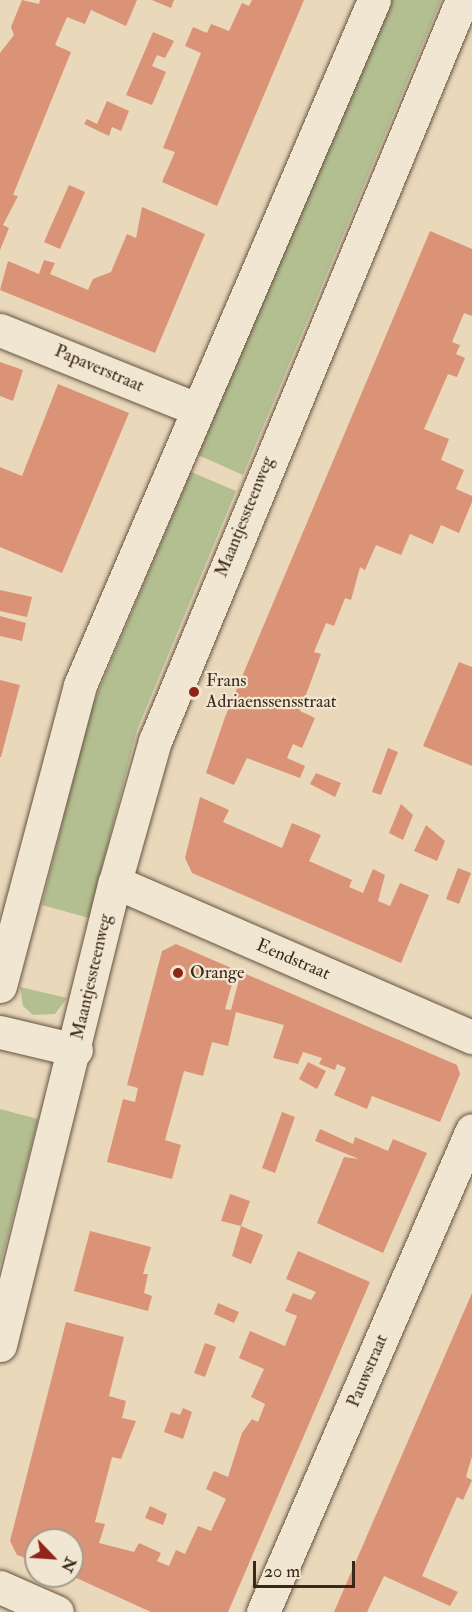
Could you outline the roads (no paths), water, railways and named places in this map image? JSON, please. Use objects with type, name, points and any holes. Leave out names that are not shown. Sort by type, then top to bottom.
[{"type":"street","points":[[0,986],[80,685],[374,0]]},
{"type":"street","name":"Maantjessteenweg","points":[[0,1345],[76,1050],[115,882],[160,730],[462,0]]},
{"type":"street","name":"Papaverstraat","points":[[0,330],[197,409]]},
{"type":"street","name":"Eendstraat","points":[[115,882],[472,1037]]},
{"type":"street","name":"Maantjessteenweg","points":[[0,1032],[76,1050]]},
{"type":"street","name":"Pauwstraat","points":[[263,1612],[472,1130]]},
{"type":"street","points":[[0,1587],[57,1612]]},
{"type":"place","name":"Frans Adriaenssensstraat","points":[[194,692]]},
{"type":"place","name":"Orange","points":[[178,973]]}]
